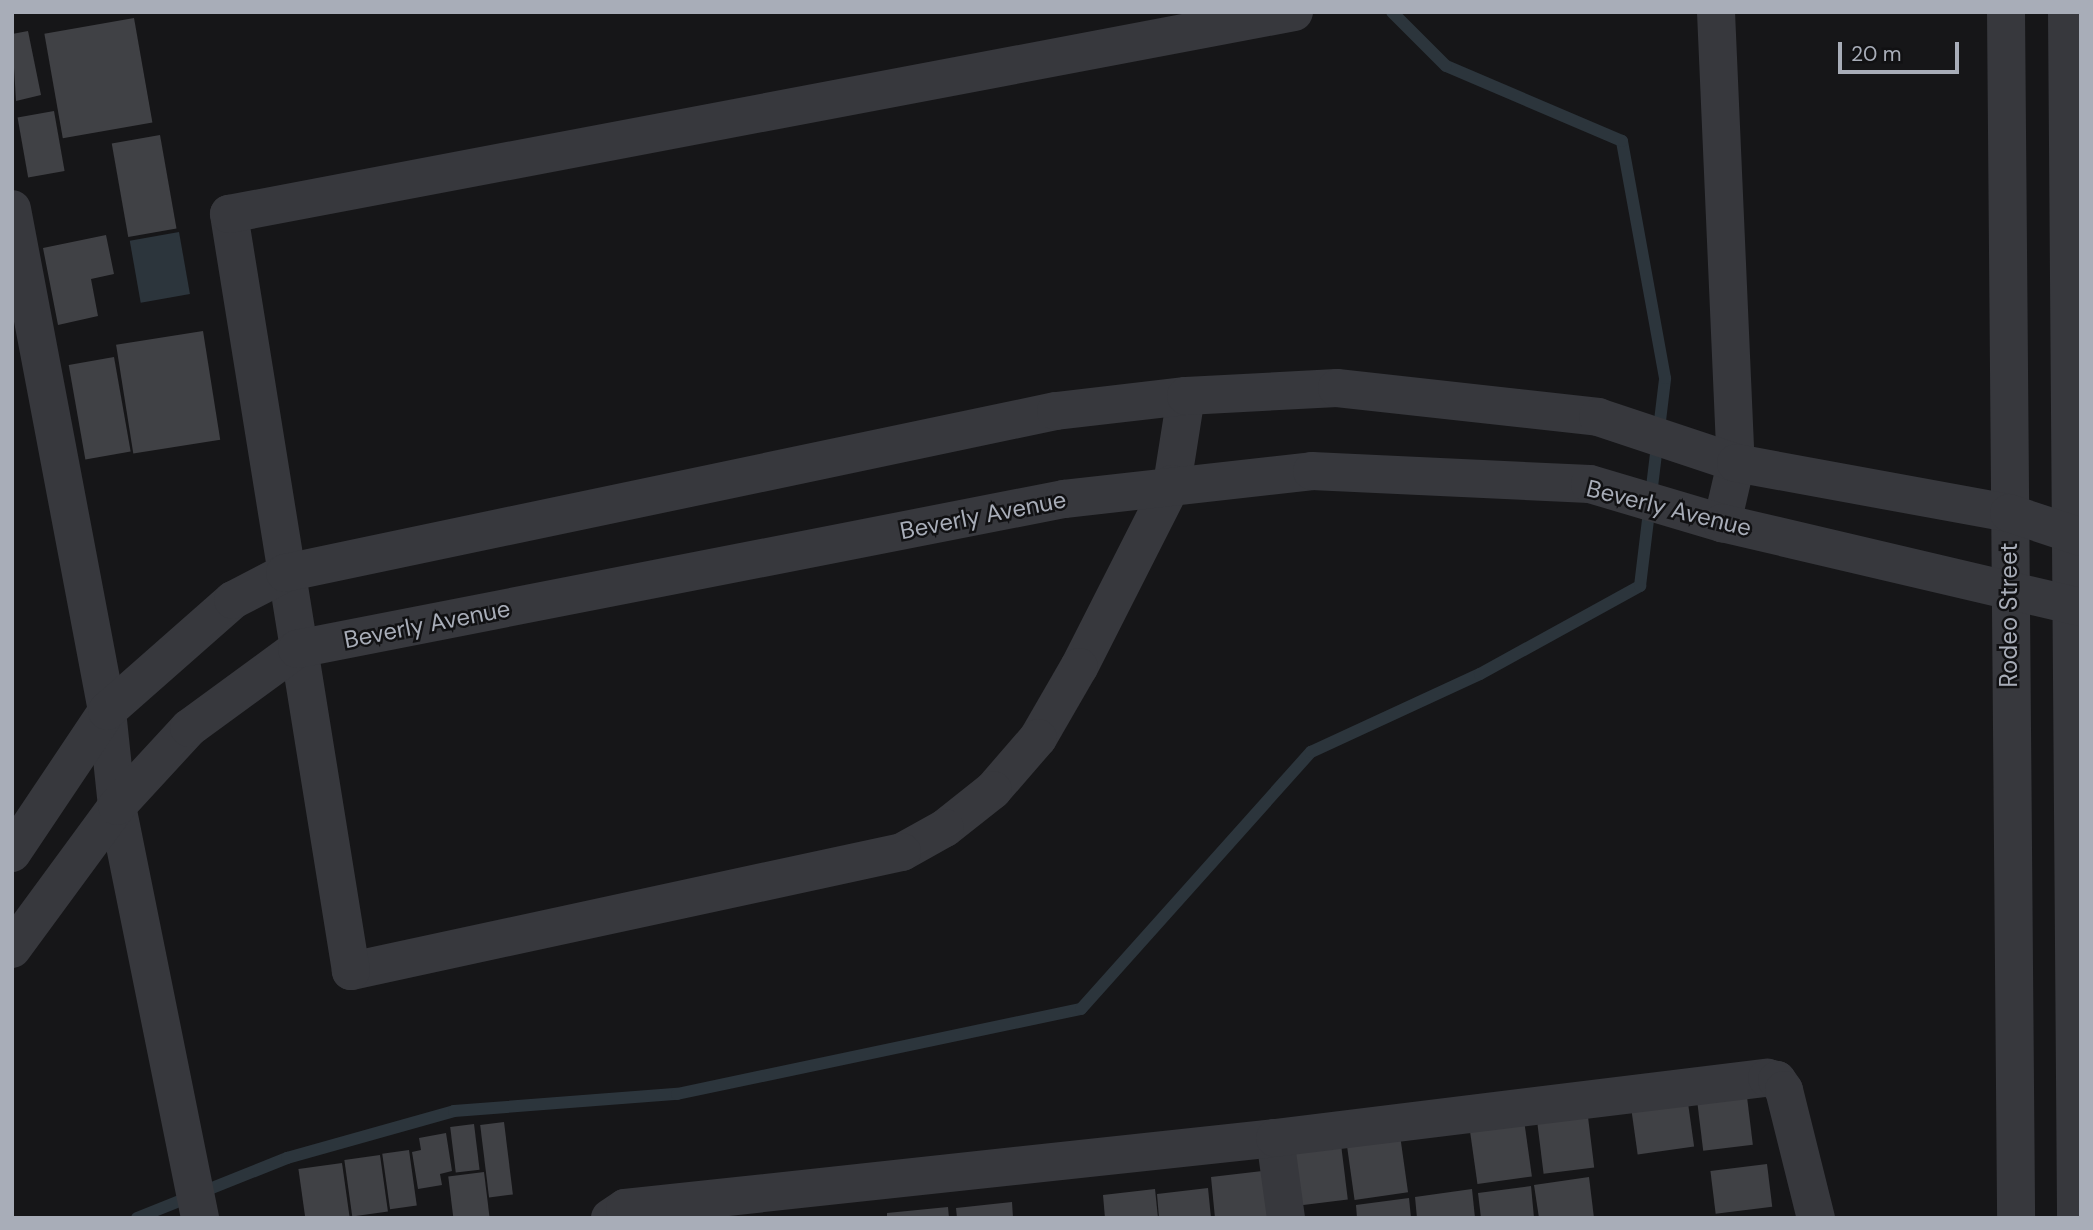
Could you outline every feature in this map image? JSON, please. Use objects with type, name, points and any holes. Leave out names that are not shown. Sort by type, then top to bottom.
[{"type":"street","points":[[1186,396],[1172,484],[1038,738],[993,790],[945,828],[902,852],[351,971],[229,214],[1294,12]]},
{"type":"street","points":[[1716,12],[1736,463],[1722,523]]},
{"type":"street","name":"Rodeo Street","points":[[2006,12],[2016,1218]]},
{"type":"street","points":[[2067,12],[2076,535],[2076,1218]]},
{"type":"street","points":[[12,209],[107,711],[117,806],[193,1172],[200,1218]]},
{"type":"street","points":[[12,853],[107,711],[233,600],[285,573],[1056,411],[1186,396],[1337,388],[1598,417],[1736,463],[2009,513],[2076,535]]},
{"type":"street","name":"Beverly Avenue","points":[[12,949],[117,806],[189,728],[297,649],[1064,499],[1172,484],[1312,471],[1590,484],[1722,523],[2009,587],[2076,606]]},
{"type":"street","points":[[610,1218],[625,1208],[1275,1138],[1767,1078],[1777,1080],[1784,1090],[1815,1218]]},
{"type":"street","points":[[1275,1138],[1286,1218]]},
{"type":"shaded area","points":[[179,232],[190,294],[141,303],[130,241]]},
{"type":"building","points":[[134,18],[152,122],[63,138],[44,34]]},
{"type":"building","points":[[28,31],[41,95],[16,101],[12,34]]},
{"type":"building","points":[[54,111],[65,171],[28,177],[18,117]]},
{"type":"building","points":[[160,135],[176,229],[128,237],[112,144]]},
{"type":"building","points":[[106,235],[114,274],[91,279],[98,316],[58,325],[43,248]]},
{"type":"building","points":[[203,331],[220,440],[133,453],[116,345]]},
{"type":"building","points":[[114,357],[131,452],[85,460],[69,365]]},
{"type":"building","points":[[1747,1097],[1753,1145],[1703,1151],[1697,1103]]},
{"type":"building","points":[[1688,1103],[1694,1147],[1638,1155],[1632,1111]]},
{"type":"building","points":[[1523,1113],[1532,1176],[1477,1184],[1469,1121]]},
{"type":"building","points":[[1588,1117],[1594,1168],[1544,1174],[1537,1123]]},
{"type":"building","points":[[504,1122],[513,1194],[489,1197],[480,1125]]},
{"type":"building","points":[[474,1124],[480,1170],[456,1173],[450,1127]]},
{"type":"building","points":[[1399,1128],[1408,1192],[1355,1200],[1346,1136]]},
{"type":"building","points":[[446,1133],[452,1171],[440,1174],[442,1185],[418,1189],[412,1152],[421,1150],[419,1138]]},
{"type":"building","points":[[1340,1136],[1348,1200],[1295,1206],[1287,1142]]},
{"type":"building","points":[[409,1150],[417,1205],[390,1209],[382,1154]]},
{"type":"building","points":[[380,1155],[388,1211],[352,1216],[344,1160]]},
{"type":"building","points":[[342,1163],[350,1217],[305,1218],[298,1169]]},
{"type":"building","points":[[1767,1164],[1772,1207],[1716,1214],[1710,1171]]},
{"type":"building","points":[[1271,1170],[1276,1218],[1215,1218],[1211,1177]]},
{"type":"building","points":[[484,1172],[490,1218],[453,1218],[448,1176]]},
{"type":"building","points":[[1589,1177],[1594,1218],[1539,1218],[1534,1185]]},
{"type":"building","points":[[1531,1186],[1534,1218],[1481,1218],[1478,1193]]},
{"type":"building","points":[[1208,1188],[1211,1218],[1159,1218],[1157,1194]]},
{"type":"building","points":[[1155,1189],[1158,1218],[1105,1218],[1103,1195]]},
{"type":"building","points":[[1472,1189],[1475,1218],[1417,1218],[1415,1197]]},
{"type":"building","points":[[1409,1198],[1411,1218],[1357,1218],[1356,1205]]},
{"type":"building","points":[[1012,1202],[1013,1218],[957,1218],[956,1208]]},
{"type":"building","points":[[948,1207],[949,1218],[887,1218],[887,1213]]},
{"type":"waterway","points":[[137,1218],[287,1158],[454,1111],[677,1094],[1081,1009],[1311,752],[1480,674],[1640,586],[1665,378],[1622,141],[1446,66],[1392,12]]}]
